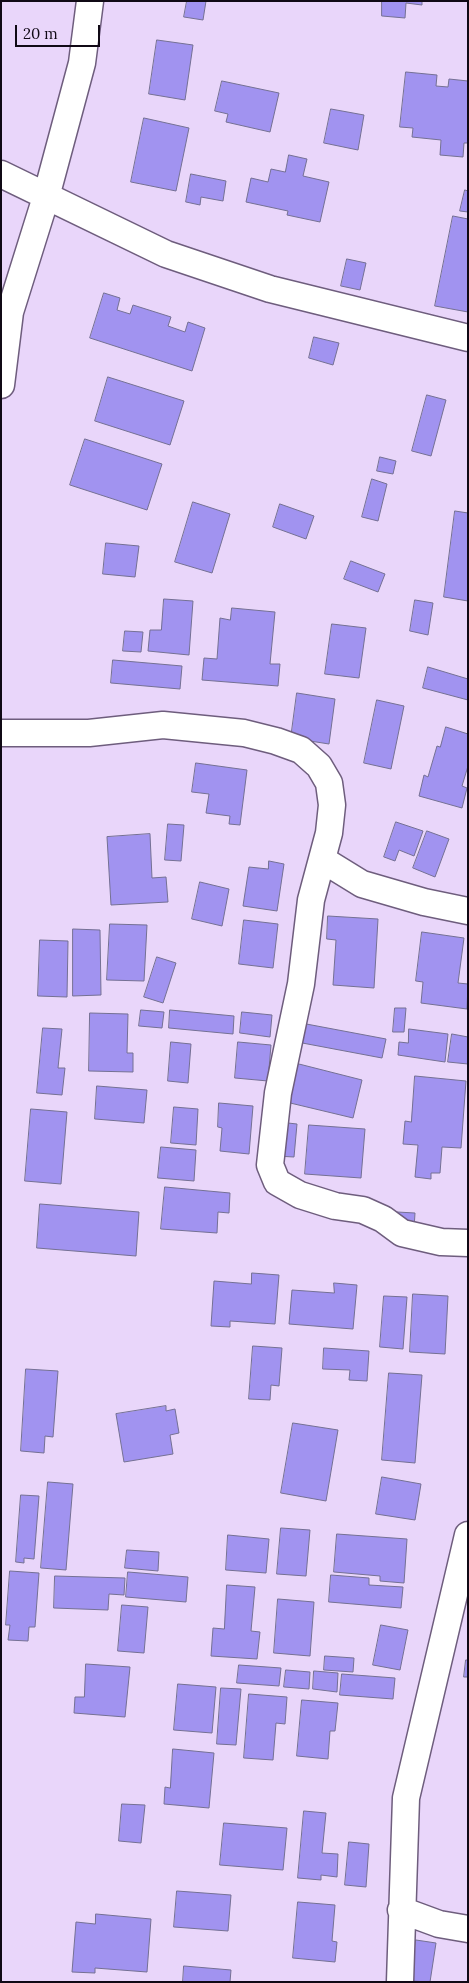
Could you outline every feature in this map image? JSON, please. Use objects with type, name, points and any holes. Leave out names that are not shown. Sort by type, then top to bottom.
[{"type":"street","points":[[1,385],[10,312],[46,197],[82,63],[90,1]]},
{"type":"street","points":[[1,174],[166,254],[270,289],[468,338]]},
{"type":"street","points":[[1,733],[90,733],[163,725],[244,733],[301,750],[319,766],[329,783],[332,805],[329,833],[311,900],[301,984],[278,1093],[270,1147],[270,1165],[277,1182],[300,1195],[335,1206],[363,1210],[383,1219],[402,1233],[441,1242],[468,1243]]},
{"type":"street","points":[[323,860],[362,884],[424,902],[468,911]]},
{"type":"street","points":[[400,1982],[406,1798],[468,1535]]},
{"type":"street","points":[[401,1910],[439,1924],[468,1929]]},
{"type":"building","points":[[187,1],[206,1],[203,20],[184,17]]},
{"type":"building","points":[[382,1],[422,1],[422,5],[406,3],[405,18],[382,16]]},
{"type":"building","points":[[157,40],[193,45],[185,100],[149,94]]},
{"type":"building","points":[[406,72],[437,75],[436,86],[448,87],[449,79],[468,81],[468,143],[464,143],[463,157],[440,155],[441,140],[412,137],[413,128],[400,127]]},
{"type":"building","points":[[222,81],[279,93],[270,132],[226,122],[228,114],[215,111]]},
{"type":"building","points":[[331,109],[364,115],[358,150],[324,143]]},
{"type":"building","points":[[144,118],[189,128],[176,191],[131,182]]},
{"type":"building","points":[[289,155],[307,159],[303,176],[329,182],[320,222],[287,215],[288,211],[246,202],[251,178],[268,182],[271,169],[285,172]]},
{"type":"building","points":[[191,174],[226,181],[223,201],[201,197],[200,205],[186,202]]},
{"type":"building","points":[[465,190],[468,191],[468,212],[460,211]]},
{"type":"building","points":[[453,216],[468,219],[468,312],[435,306]]},
{"type":"building","points":[[347,259],[366,263],[360,290],[341,286]]},
{"type":"building","points":[[104,293],[120,298],[117,310],[130,314],[133,305],[171,317],[168,326],[185,332],[188,322],[205,328],[192,371],[90,338]]},
{"type":"building","points":[[314,337],[339,343],[333,365],[309,358]]},
{"type":"building","points":[[108,377],[184,401],[170,445],[95,421]]},
{"type":"building","points":[[427,395],[446,400],[431,456],[412,451]]},
{"type":"building","points":[[85,439],[162,464],[147,510],[70,485]]},
{"type":"building","points":[[380,457],[396,461],[393,474],[377,471]]},
{"type":"building","points":[[372,479],[387,484],[378,521],[362,517]]},
{"type":"building","points":[[193,502],[230,514],[212,573],[175,562]]},
{"type":"building","points":[[280,504],[314,516],[306,539],[273,527]]},
{"type":"building","points":[[455,511],[468,513],[468,601],[444,597]]},
{"type":"building","points":[[106,543],[139,546],[135,577],[103,574]]},
{"type":"building","points":[[351,561],[385,574],[378,592],[344,579]]},
{"type":"building","points":[[164,599],[193,601],[189,655],[148,651],[150,630],[161,630]]},
{"type":"building","points":[[415,600],[433,603],[428,635],[410,631]]},
{"type":"building","points":[[232,608],[275,612],[270,664],[280,664],[278,686],[202,680],[204,658],[217,659],[220,618],[230,620]]},
{"type":"building","points":[[332,624],[366,628],[359,678],[325,674]]},
{"type":"building","points":[[125,631],[143,632],[141,652],[123,651]]},
{"type":"building","points":[[113,660],[182,666],[180,689],[111,683]]},
{"type":"building","points":[[428,667],[468,679],[468,700],[423,688]]},
{"type":"building","points":[[297,693],[335,699],[329,744],[291,738]]},
{"type":"building","points":[[377,700],[404,706],[391,769],[364,763]]},
{"type":"building","points":[[446,727],[468,734],[468,766],[462,786],[467,788],[462,808],[419,796],[424,775],[428,777],[437,746],[440,747]]},
{"type":"building","points":[[196,763],[247,770],[240,825],[229,824],[230,816],[206,813],[209,794],[192,792]]},
{"type":"building","points":[[396,822],[423,831],[414,856],[399,850],[395,861],[384,857]]},
{"type":"building","points":[[168,824],[184,825],[181,861],[165,860]]},
{"type":"building","points":[[427,831],[449,839],[435,877],[413,868]]},
{"type":"building","points":[[150,834],[152,878],[166,877],[168,902],[111,905],[107,837]]},
{"type":"building","points":[[269,861],[284,864],[277,911],[243,906],[249,867],[268,869]]},
{"type":"building","points":[[200,882],[229,889],[222,926],[192,919]]},
{"type":"building","points":[[328,916],[378,919],[374,988],[333,985],[336,940],[327,939]]},
{"type":"building","points":[[244,920],[278,924],[273,968],[239,964]]},
{"type":"building","points":[[110,924],[147,925],[144,981],[107,980]]},
{"type":"building","points":[[73,929],[100,930],[101,995],[73,996]]},
{"type":"building","points":[[422,932],[464,938],[458,983],[468,984],[467,1009],[421,1003],[423,982],[416,981]]},
{"type":"building","points":[[40,940],[68,941],[67,997],[38,996]]},
{"type":"building","points":[[157,957],[176,963],[163,1003],[144,997]]},
{"type":"building","points":[[395,1008],[406,1008],[404,1032],[393,1032]]},
{"type":"building","points":[[141,1010],[164,1012],[162,1028],[139,1026]]},
{"type":"building","points":[[170,1010],[234,1016],[233,1034],[169,1028]]},
{"type":"building","points":[[242,1012],[272,1015],[270,1037],[240,1033]]},
{"type":"building","points":[[90,1013],[128,1014],[127,1053],[133,1053],[133,1072],[89,1071]]},
{"type":"building","points":[[301,1023],[386,1039],[382,1058],[297,1042]]},
{"type":"building","points":[[43,1028],[62,1029],[58,1068],[65,1068],[62,1095],[37,1093]]},
{"type":"building","points":[[409,1029],[448,1034],[445,1062],[398,1055],[399,1042],[408,1043]]},
{"type":"building","points":[[452,1034],[468,1037],[468,1064],[448,1062]]},
{"type":"building","points":[[171,1042],[191,1044],[188,1083],[168,1081]]},
{"type":"building","points":[[238,1042],[271,1045],[268,1081],[235,1078]]},
{"type":"building","points":[[295,1063],[362,1080],[353,1118],[286,1102]]},
{"type":"building","points":[[415,1076],[466,1081],[461,1148],[442,1147],[440,1173],[431,1173],[431,1179],[415,1177],[418,1145],[403,1144],[405,1121],[411,1122]]},
{"type":"building","points":[[97,1086],[147,1090],[144,1123],[95,1119]]},
{"type":"building","points":[[219,1103],[253,1106],[249,1154],[220,1151],[222,1128],[218,1127]]},
{"type":"building","points":[[174,1107],[198,1109],[196,1145],[171,1143]]},
{"type":"building","points":[[31,1109],[67,1112],[61,1184],[25,1181]]},
{"type":"building","points":[[279,1122],[297,1124],[294,1157],[276,1156]]},
{"type":"building","points":[[309,1125],[365,1129],[361,1178],[305,1174]]},
{"type":"building","points":[[161,1147],[196,1150],[194,1181],[158,1178]]},
{"type":"building","points":[[165,1187],[230,1193],[229,1213],[218,1212],[217,1233],[161,1229]]},
{"type":"building","points":[[40,1204],[139,1212],[136,1256],[37,1248]]},
{"type":"building","points":[[397,1212],[415,1213],[414,1229],[396,1227]]},
{"type":"building","points":[[252,1273],[279,1275],[275,1324],[230,1321],[230,1327],[211,1326],[214,1281],[251,1284]]},
{"type":"building","points":[[334,1283],[357,1285],[353,1329],[289,1324],[292,1290],[334,1293]]},
{"type":"building","points":[[413,1294],[448,1296],[445,1354],[410,1352]]},
{"type":"building","points":[[384,1296],[407,1297],[403,1349],[380,1347]]},
{"type":"building","points":[[253,1346],[282,1348],[279,1386],[271,1385],[270,1400],[249,1399]]},
{"type":"building","points":[[324,1348],[369,1351],[367,1381],[349,1380],[350,1370],[323,1369]]},
{"type":"building","points":[[26,1369],[58,1371],[53,1437],[45,1436],[44,1453],[21,1451]]},
{"type":"building","points":[[389,1373],[422,1375],[415,1463],[382,1460]]},
{"type":"building","points":[[166,1406],[166,1411],[175,1409],[179,1433],[170,1435],[173,1454],[124,1462],[116,1414]]},
{"type":"building","points":[[293,1423],[338,1430],[326,1501],[281,1493]]},
{"type":"building","points":[[382,1477],[421,1484],[415,1520],[376,1514]]},
{"type":"building","points":[[48,1482],[73,1484],[66,1570],[41,1568]]},
{"type":"building","points":[[21,1495],[39,1496],[34,1559],[24,1558],[24,1563],[16,1562]]},
{"type":"building","points":[[281,1528],[310,1530],[306,1576],[277,1574]]},
{"type":"building","points":[[337,1534],[407,1539],[404,1583],[380,1581],[380,1576],[334,1572]]},
{"type":"building","points":[[228,1535],[269,1539],[266,1573],[226,1570]]},
{"type":"building","points":[[127,1550],[159,1552],[158,1571],[125,1568]]},
{"type":"building","points":[[10,1571],[39,1573],[35,1627],[29,1627],[28,1641],[8,1640],[10,1625],[6,1625]]},
{"type":"building","points":[[128,1572],[188,1577],[186,1602],[126,1597]]},
{"type":"building","points":[[331,1575],[369,1578],[369,1585],[403,1587],[401,1608],[329,1602]]},
{"type":"building","points":[[55,1576],[125,1578],[124,1595],[109,1594],[108,1610],[54,1608]]},
{"type":"building","points":[[227,1585],[255,1587],[251,1631],[260,1632],[257,1659],[211,1656],[213,1628],[224,1629]]},
{"type":"building","points":[[278,1599],[314,1602],[310,1656],[274,1653]]},
{"type":"building","points":[[122,1605],[148,1607],[144,1653],[118,1651]]},
{"type":"building","points":[[381,1625],[408,1630],[400,1670],[373,1665]]},
{"type":"building","points":[[325,1656],[354,1658],[353,1672],[324,1670]]},
{"type":"building","points":[[466,1660],[468,1660],[468,1677],[464,1677]]},
{"type":"building","points":[[86,1664],[130,1667],[125,1717],[74,1713],[75,1697],[84,1697]]},
{"type":"building","points":[[239,1665],[281,1668],[279,1686],[237,1683]]},
{"type":"building","points":[[286,1670],[310,1672],[309,1689],[284,1687]]},
{"type":"building","points":[[314,1671],[338,1673],[337,1692],[313,1689]]},
{"type":"building","points":[[342,1674],[395,1678],[393,1699],[340,1695]]},
{"type":"building","points":[[178,1684],[216,1687],[212,1733],[174,1730]]},
{"type":"building","points":[[221,1688],[241,1689],[236,1745],[217,1744]]},
{"type":"building","points":[[249,1694],[287,1697],[285,1724],[276,1723],[273,1760],[244,1758]]},
{"type":"building","points":[[302,1700],[338,1703],[335,1731],[330,1731],[328,1759],[297,1756]]},
{"type":"building","points":[[173,1749],[214,1753],[209,1808],[164,1804],[165,1787],[170,1788]]},
{"type":"building","points":[[122,1804],[145,1805],[141,1843],[119,1841]]},
{"type":"building","points":[[304,1811],[326,1813],[322,1853],[338,1854],[337,1877],[321,1875],[321,1880],[298,1878]]},
{"type":"building","points":[[224,1823],[287,1828],[283,1870],[220,1865]]},
{"type":"building","points":[[349,1842],[369,1844],[366,1887],[345,1885]]},
{"type":"building","points":[[177,1891],[231,1895],[228,1931],[174,1927]]},
{"type":"building","points":[[298,1902],[335,1905],[332,1941],[337,1942],[335,1962],[293,1958]]},
{"type":"building","points":[[96,1914],[151,1919],[147,1972],[95,1968],[95,1973],[72,1972],[76,1922],[95,1924]]},
{"type":"building","points":[[416,1940],[436,1943],[430,1982],[410,1981]]},
{"type":"building","points":[[184,1966],[231,1970],[230,1982],[183,1982]]}]
